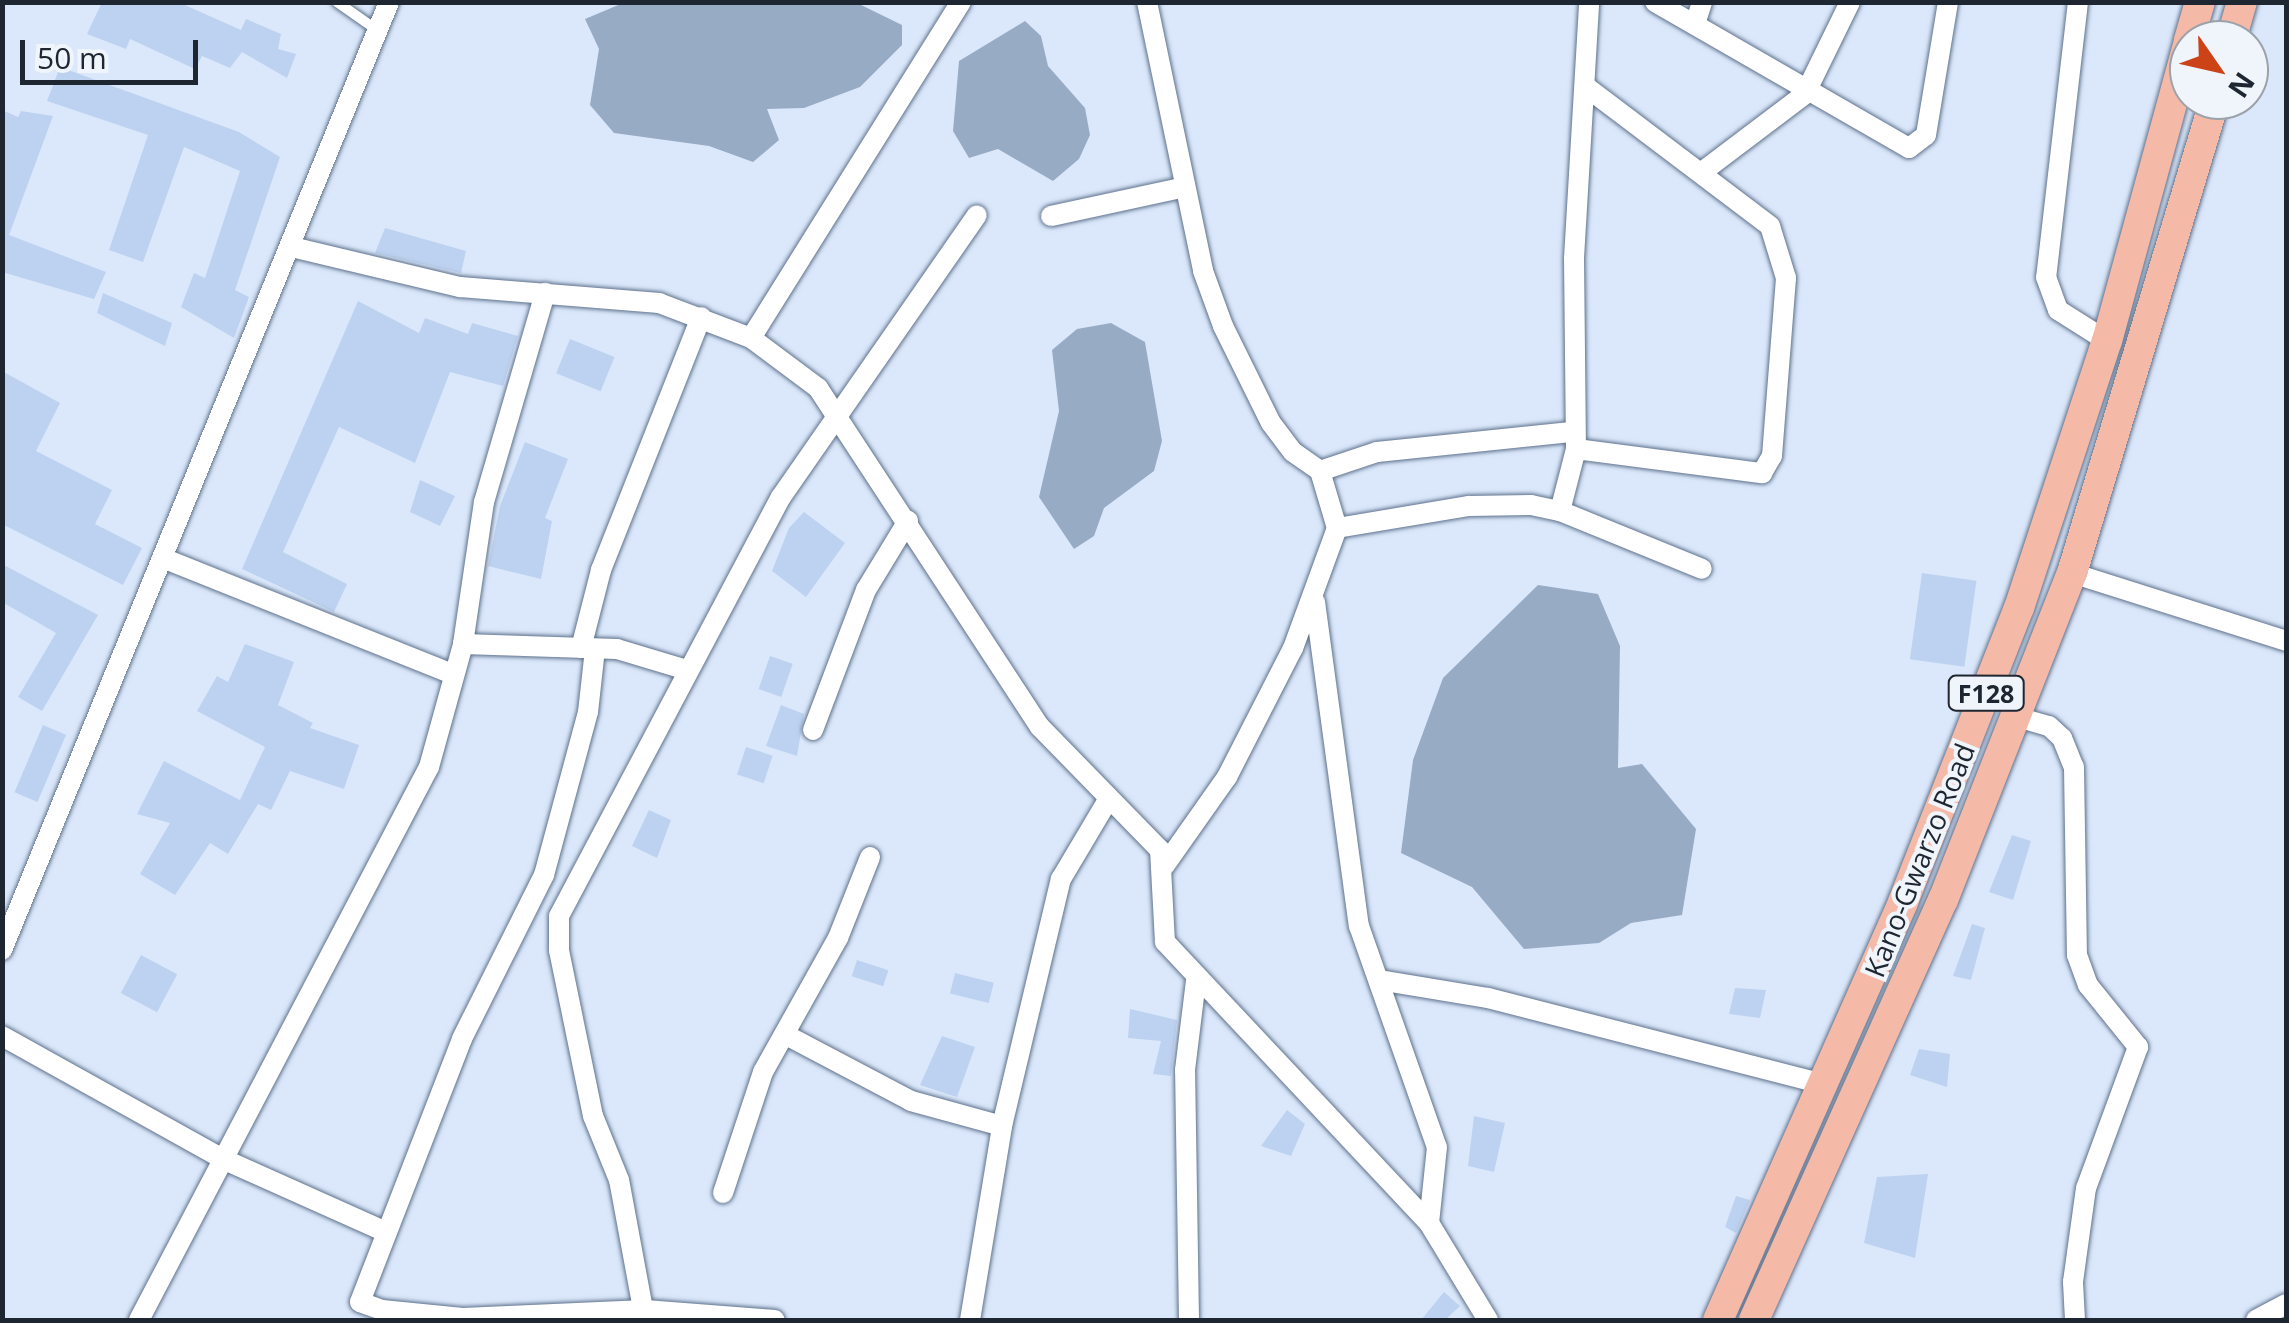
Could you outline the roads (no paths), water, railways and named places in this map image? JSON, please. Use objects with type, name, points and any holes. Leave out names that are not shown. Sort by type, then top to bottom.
[{"type":"main road","name":"Kano-Gwarzo Road","points":[[1718,1320],[1950,789],[2019,608],[2107,341],[2169,114]]},
{"type":"main road","name":"Kano-Gwarzo Road","points":[[1754,1320],[1944,900],[2072,573],[2209,120]]},
{"type":"street","points":[[5,936],[165,559],[389,2]]},
{"type":"street","points":[[752,338],[962,2]]},
{"type":"street","points":[[1147,2],[1203,271],[1256,399],[1293,452],[1320,470],[1337,528],[1315,600],[1227,777],[1164,865]]},
{"type":"street","points":[[1560,511],[1574,440],[1589,2]]},
{"type":"street","points":[[1655,2],[1806,94],[1916,148],[1926,135],[1948,2]]},
{"type":"street","points":[[1695,24],[1702,2]]},
{"type":"street","points":[[1702,172],[1806,94],[1850,2]]},
{"type":"street","points":[[2078,2],[2046,277],[2058,310],[2107,341]]},
{"type":"street","points":[[1320,470],[1376,452],[1574,440],[1756,477],[1771,462],[1784,262],[1770,226],[1586,86]]},
{"type":"street","points":[[1052,216],[1186,187]]},
{"type":"street","points":[[645,1315],[619,1180],[593,1116],[559,950],[559,916],[687,670],[714,634],[782,497],[977,215]]},
{"type":"street","points":[[292,248],[460,287],[630,298],[701,317],[752,338],[840,413],[1040,726],[1108,800],[1150,835],[1164,865],[1165,942],[1196,980],[1429,1223],[1488,1320]]},
{"type":"street","points":[[140,1320],[417,797],[463,644],[475,536],[545,294]]},
{"type":"street","points":[[701,317],[601,570],[575,770],[532,906],[505,943],[359,1298],[368,1308],[512,1319],[645,1315],[775,1320]]},
{"type":"street","points":[[1337,528],[1504,503],[1560,511],[1702,569]]},
{"type":"street","points":[[812,730],[866,590],[908,521]]},
{"type":"street","points":[[165,559],[452,674]]},
{"type":"street","points":[[2072,573],[2286,640]]},
{"type":"street","points":[[1315,600],[1353,894],[1378,980],[1437,1147],[1429,1223]]},
{"type":"street","points":[[463,644],[617,649],[687,670]]},
{"type":"street","points":[[2017,717],[2049,726],[2062,738],[2074,767],[2078,956],[2088,985],[2138,1047],[2086,1188],[2073,1282],[2075,1320]]},
{"type":"street","points":[[970,1320],[1002,1126],[1061,879],[1108,800]]},
{"type":"street","points":[[724,1192],[735,1142],[786,1034],[838,938],[870,856]]},
{"type":"street","points":[[532,906],[559,916]]},
{"type":"street","points":[[1189,1320],[1185,1070],[1196,980]]},
{"type":"street","points":[[1378,980],[1488,998],[1822,1084]]},
{"type":"street","points":[[786,1034],[911,1102],[1002,1126]]},
{"type":"street","points":[[2,1036],[225,1160],[384,1232]]},
{"type":"street","points":[[2256,1320],[2286,1304]]},
{"type":"lane","points":[[337,2],[377,30]]},
{"type":"water","points":[[623,3],[857,3],[902,25],[902,45],[860,87],[804,108],[767,109],[779,140],[753,162],[709,146],[614,133],[590,105],[599,49],[585,19]]},
{"type":"water","points":[[1025,21],[1041,36],[1048,66],[1085,108],[1090,135],[1079,159],[1053,181],[998,149],[969,158],[953,131],[959,61]]},
{"type":"water","points":[[1111,323],[1145,342],[1162,441],[1154,471],[1104,508],[1094,536],[1074,549],[1039,497],[1059,411],[1052,350],[1077,329]]},
{"type":"water","points":[[1538,585],[1598,594],[1620,646],[1618,768],[1642,764],[1696,829],[1682,915],[1631,923],[1599,943],[1524,949],[1472,887],[1401,853],[1413,760],[1443,678]]}]
